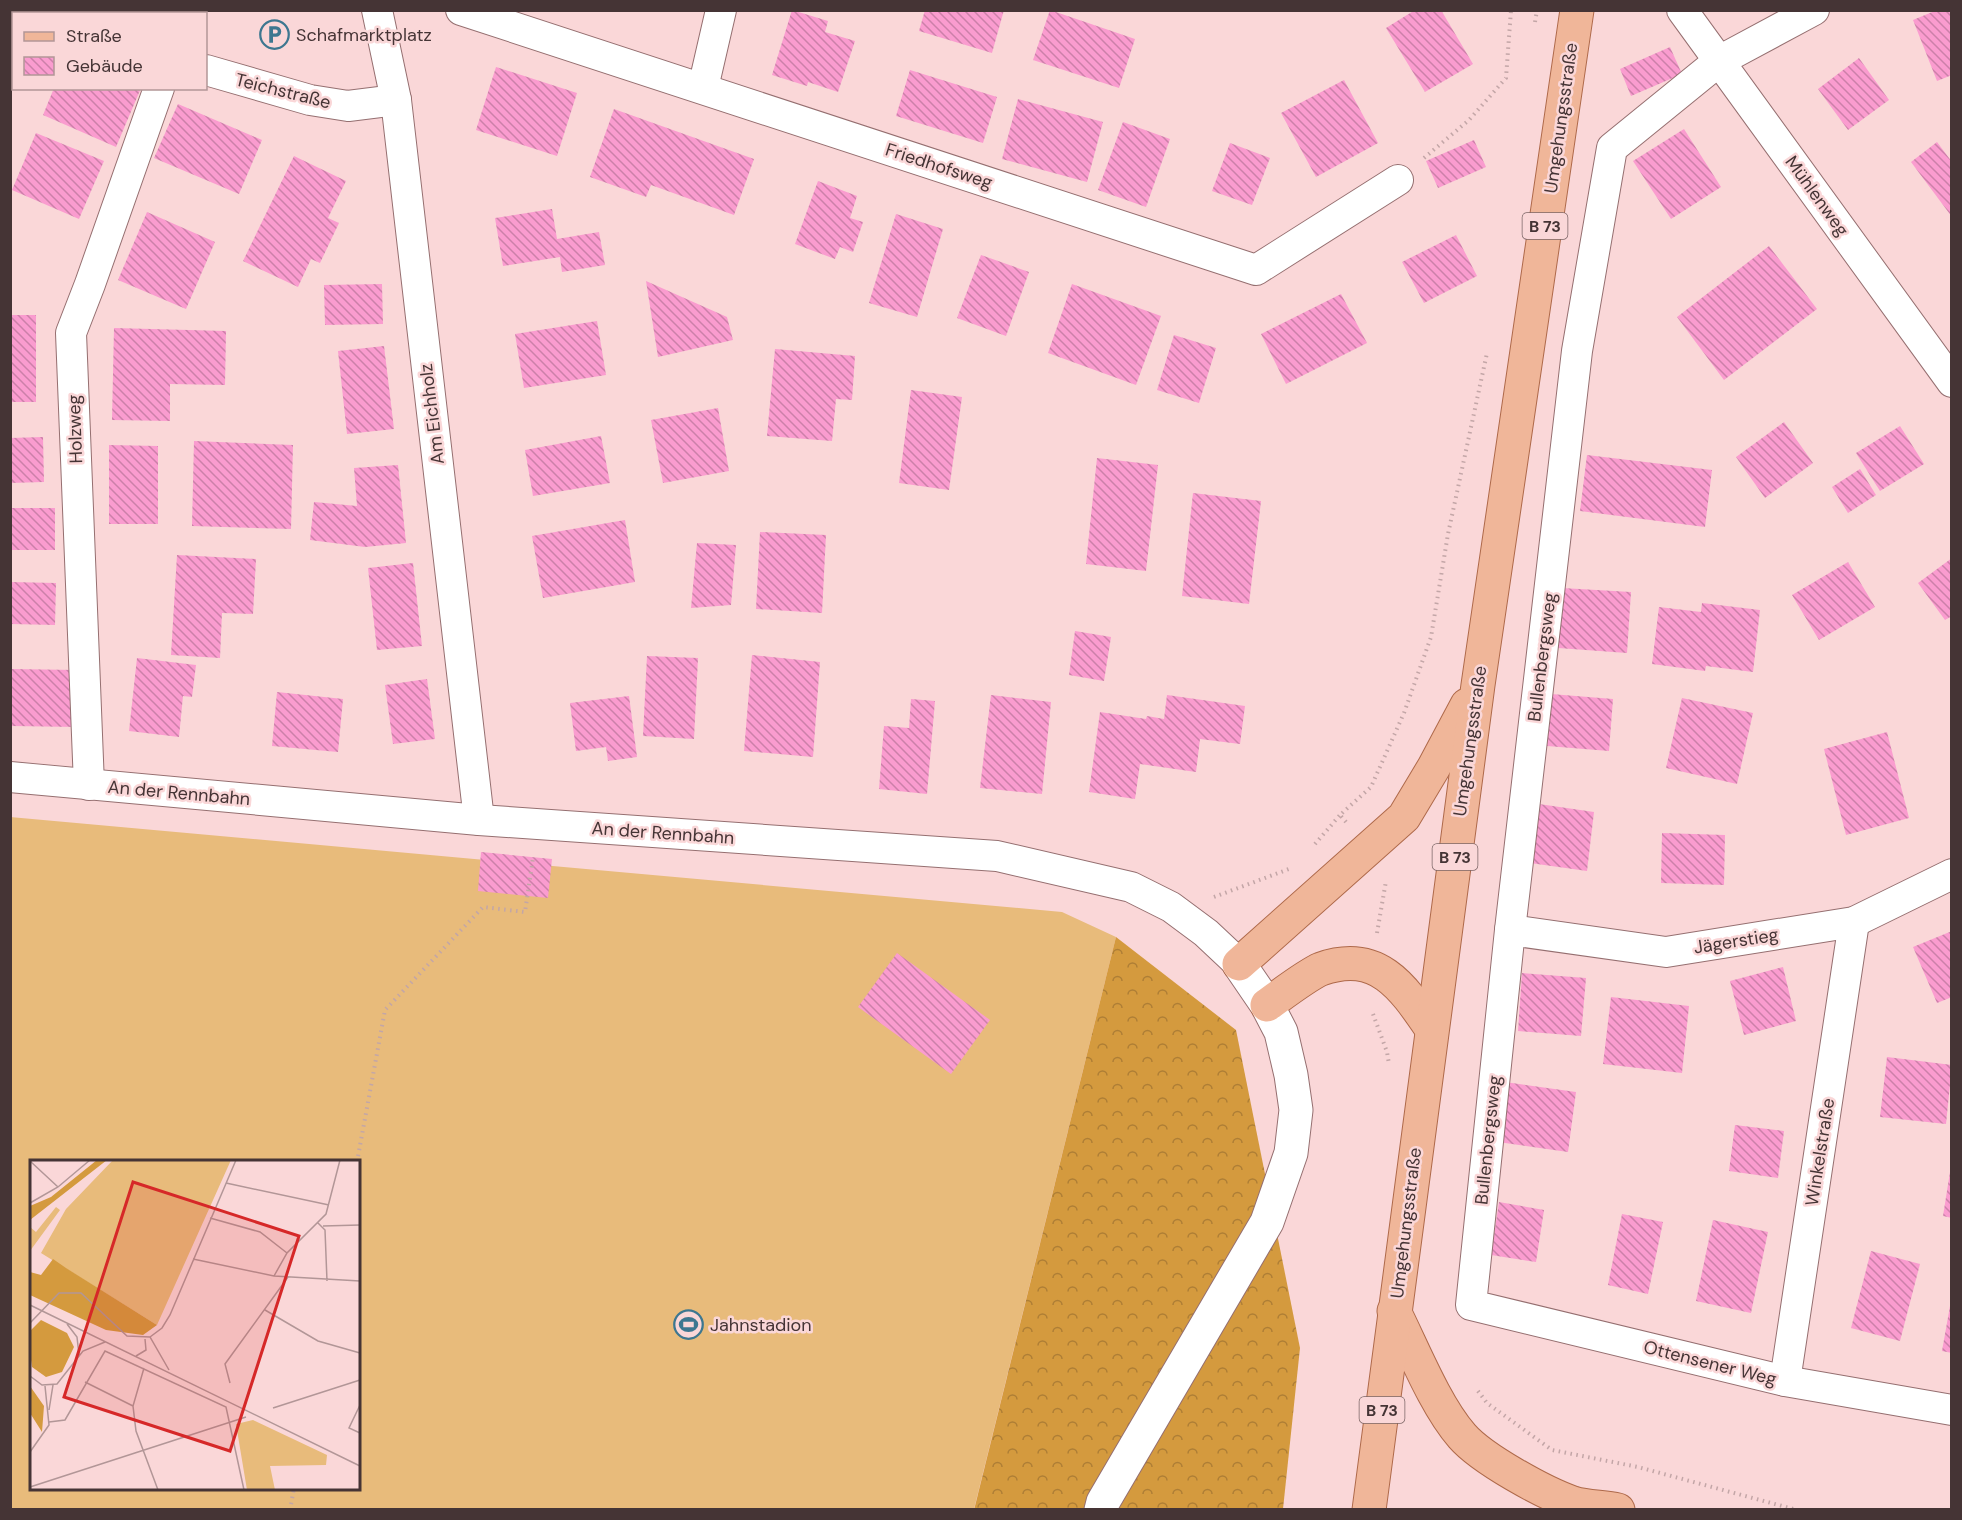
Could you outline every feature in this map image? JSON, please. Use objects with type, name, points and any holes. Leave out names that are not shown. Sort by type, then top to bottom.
[{"type":"main road","name":"Umgehungsstraße","points":[[1369,1509],[1478,685],[1577,10]]},
{"type":"main road","points":[[1239,964],[1404,817],[1478,685]]},
{"type":"main road","points":[[1267,1005],[1320,970],[1352,962],[1371,967],[1394,980],[1409,996],[1431,1028]]},
{"type":"main road","name":"An der Rennbahn","points":[[1101,1509],[1267,1222],[1291,1153],[1296,1110],[1292,1075],[1281,1032],[1267,1005],[1239,964]]},
{"type":"main road","points":[[1394,1311],[1441,1405],[1463,1437],[1493,1461],[1564,1506],[1618,1509]]},
{"type":"street","name":"Am Eichholz","points":[[377,10],[396,100],[479,820]]},
{"type":"street","name":"Friedhofsweg","points":[[461,10],[1256,270],[1398,180]]},
{"type":"street","points":[[703,88],[721,10]]},
{"type":"street","name":"Mühlenweg","points":[[1682,10],[1952,382]]},
{"type":"street","name":"Bullenbergsweg","points":[[1471,1305],[1510,930],[1577,351],[1612,148],[1719,61],[1814,10]]},
{"type":"street","name":"Teichstraße","points":[[207,70],[310,100],[348,106],[396,100]]},
{"type":"street","name":"Holzweg","points":[[89,785],[71,333],[158,90]]},
{"type":"street","name":"An der Rennbahn","points":[[10,777],[479,820],[997,856],[1131,887],[1171,907],[1206,933],[1239,964]]},
{"type":"street","name":"Jägerstieg","points":[[1510,930],[1666,952],[1854,922],[1952,874]]},
{"type":"street","name":"Winkelstraße","points":[[1785,1381],[1854,922]]},
{"type":"street","name":"Ottensener Weg","points":[[1471,1305],[1785,1381],[1952,1410]]},
{"type":"path","points":[[1398,180],[1469,120],[1506,78],[1511,10]]},
{"type":"path","points":[[1534,33],[1537,10]]},
{"type":"path","points":[[1390,1067],[1370,1005],[1369,986],[1389,868],[1340,815],[1371,787],[1404,713],[1431,637],[1448,534],[1489,342]]},
{"type":"path","points":[[357,1160],[386,1010],[483,907],[525,912],[532,865]]},
{"type":"path","points":[[290,1509],[294,1490]]},
{"type":"shaded area","name":"Jahnstadion","points":[[10,817],[1062,912],[1116,937],[974,1509],[11,1509]]},
{"type":"green space","points":[[1116,937],[1236,1030],[1300,1348],[1283,1509],[974,1510]]},
{"type":"building","points":[[792,10],[828,21],[825,32],[855,41],[838,92],[808,82],[807,86],[772,75]]},
{"type":"building","points":[[925,10],[1004,10],[992,53],[919,31]]},
{"type":"building","points":[[1050,10],[1135,39],[1119,88],[1033,60]]},
{"type":"building","points":[[1415,10],[1441,10],[1473,64],[1425,92],[1386,28]]},
{"type":"building","points":[[1937,10],[1952,10],[1952,75],[1937,81],[1913,20]]},
{"type":"building","points":[[10,25],[12,26],[12,79],[10,79]]},
{"type":"building","points":[[1670,47],[1682,74],[1631,96],[1620,69]]},
{"type":"building","points":[[1859,58],[1889,100],[1848,130],[1818,89]]},
{"type":"building","points":[[496,67],[577,93],[557,156],[476,130]]},
{"type":"building","points":[[910,70],[997,97],[983,143],[896,116]]},
{"type":"building","points":[[1344,80],[1378,143],[1316,177],[1281,113]]},
{"type":"building","points":[[53,90],[140,90],[116,147],[43,115]]},
{"type":"building","points":[[1018,99],[1103,122],[1087,182],[1002,159]]},
{"type":"building","points":[[178,104],[262,140],[239,194],[154,158]]},
{"type":"building","points":[[614,109],[754,159],[734,215],[651,185],[646,197],[590,177]]},
{"type":"building","points":[[1123,122],[1170,139],[1146,207],[1098,190]]},
{"type":"building","points":[[1684,129],[1721,187],[1671,219],[1633,161]]},
{"type":"building","points":[[36,133],[104,161],[79,219],[12,190]]},
{"type":"building","points":[[1474,140],[1486,167],[1438,188],[1426,161]]},
{"type":"building","points":[[1937,142],[1952,162],[1952,217],[1911,162]]},
{"type":"building","points":[[1230,143],[1270,158],[1252,205],[1212,191]]},
{"type":"building","points":[[294,156],[346,181],[328,218],[339,223],[320,263],[311,259],[298,287],[243,261]]},
{"type":"building","points":[[818,181],[857,196],[850,218],[863,222],[853,252],[840,247],[835,259],[795,244]]},
{"type":"building","points":[[552,209],[557,239],[599,232],[605,265],[562,272],[560,257],[503,266],[495,218]]},
{"type":"building","points":[[147,212],[215,242],[186,309],[118,280]]},
{"type":"building","points":[[896,214],[943,229],[917,317],[869,303]]},
{"type":"building","points":[[1456,235],[1477,276],[1424,303],[1402,262]]},
{"type":"building","points":[[1769,246],[1817,309],[1724,380],[1677,317]]},
{"type":"building","points":[[981,255],[1029,272],[1006,336],[957,318]]},
{"type":"building","points":[[646,281],[727,317],[733,340],[658,357]]},
{"type":"building","points":[[382,284],[383,324],[325,325],[324,285]]},
{"type":"building","points":[[1072,284],[1161,316],[1136,385],[1048,353]]},
{"type":"building","points":[[1341,294],[1367,343],[1286,384],[1261,334]]},
{"type":"building","points":[[10,315],[36,315],[36,402],[10,402]]},
{"type":"building","points":[[597,321],[606,375],[524,388],[515,334]]},
{"type":"building","points":[[114,328],[226,331],[225,385],[170,384],[170,421],[112,420]]},
{"type":"building","points":[[1174,335],[1216,348],[1199,403],[1157,390]]},
{"type":"building","points":[[384,346],[394,429],[347,434],[338,351]]},
{"type":"building","points":[[775,349],[855,356],[852,400],[836,399],[832,441],[767,436]]},
{"type":"building","points":[[911,390],[962,397],[949,490],[899,483]]},
{"type":"building","points":[[718,408],[729,471],[663,483],[651,420]]},
{"type":"building","points":[[1784,422],[1813,463],[1765,498],[1736,457]]},
{"type":"building","points":[[1900,426],[1924,464],[1880,491],[1856,453]]},
{"type":"building","points":[[601,436],[610,483],[533,496],[525,450]]},
{"type":"building","points":[[43,437],[44,482],[10,483],[10,438]]},
{"type":"building","points":[[194,441],[293,445],[291,529],[192,526]]},
{"type":"building","points":[[109,445],[158,446],[158,524],[109,524]]},
{"type":"building","points":[[1587,455],[1712,470],[1705,527],[1580,511]]},
{"type":"building","points":[[1097,458],[1158,465],[1146,571],[1086,564]]},
{"type":"building","points":[[398,465],[406,543],[365,547],[310,540],[314,502],[357,506],[354,468]]},
{"type":"building","points":[[1860,469],[1876,495],[1848,513],[1832,487]]},
{"type":"building","points":[[1193,493],[1261,501],[1249,604],[1182,596]]},
{"type":"building","points":[[10,508],[55,508],[55,550],[10,550]]},
{"type":"building","points":[[625,520],[635,582],[543,598],[532,536]]},
{"type":"building","points":[[760,532],[826,535],[822,613],[756,609]]},
{"type":"building","points":[[697,543],[736,545],[731,605],[691,608]]},
{"type":"building","points":[[177,555],[256,559],[253,614],[222,613],[220,658],[171,655]]},
{"type":"building","points":[[1952,558],[1952,616],[1945,620],[1918,583]]},
{"type":"building","points":[[1848,562],[1875,607],[1819,640],[1792,595]]},
{"type":"building","points":[[413,563],[422,646],[377,650],[368,568]]},
{"type":"building","points":[[10,582],[56,583],[55,625],[10,624]]},
{"type":"building","points":[[1562,588],[1631,592],[1627,653],[1558,648]]},
{"type":"building","points":[[1702,603],[1760,610],[1753,672],[1706,666],[1705,671],[1652,664],[1659,607],[1701,612]]},
{"type":"building","points":[[1075,631],[1111,637],[1104,681],[1069,675]]},
{"type":"building","points":[[752,655],[820,662],[813,757],[744,751]]},
{"type":"building","points":[[647,656],[698,658],[694,739],[643,736]]},
{"type":"building","points":[[137,658],[196,665],[192,697],[183,696],[179,737],[129,731]]},
{"type":"building","points":[[11,669],[77,670],[77,727],[11,726]]},
{"type":"building","points":[[427,679],[435,739],[393,744],[385,685]]},
{"type":"building","points":[[277,692],[343,699],[338,752],[272,746]]},
{"type":"building","points":[[1551,694],[1613,699],[1609,751],[1547,746]]},
{"type":"building","points":[[991,695],[1051,702],[1042,794],[980,788]]},
{"type":"building","points":[[1167,695],[1245,706],[1240,744],[1200,739],[1196,772],[1140,764],[1135,799],[1089,792],[1100,712],[1146,719],[1147,716],[1164,719]]},
{"type":"building","points":[[629,696],[637,757],[608,761],[606,747],[576,751],[570,703]]},
{"type":"building","points":[[1682,698],[1753,713],[1737,784],[1666,768]]},
{"type":"building","points":[[911,699],[935,701],[927,794],[879,789],[884,726],[909,728]]},
{"type":"building","points":[[1887,732],[1909,818],[1846,835],[1824,749]]},
{"type":"building","points":[[1539,804],[1594,812],[1587,871],[1530,863]]},
{"type":"building","points":[[1662,833],[1725,835],[1724,885],[1661,883]]},
{"type":"building","points":[[481,852],[552,859],[548,898],[478,891]]},
{"type":"building","points":[[1952,931],[1952,997],[1937,1003],[1913,947]]},
{"type":"building","points":[[897,953],[990,1020],[951,1074],[858,1007]]},
{"type":"building","points":[[1783,967],[1796,1021],[1744,1035],[1730,981]]},
{"type":"building","points":[[1522,973],[1586,978],[1581,1036],[1518,1031]]},
{"type":"building","points":[[1611,997],[1689,1006],[1682,1073],[1603,1064]]},
{"type":"building","points":[[1887,1057],[1952,1065],[1946,1124],[1880,1117]]},
{"type":"building","points":[[1505,1082],[1576,1092],[1568,1152],[1498,1142]]},
{"type":"building","points":[[1735,1125],[1784,1131],[1778,1178],[1729,1171]]},
{"type":"building","points":[[1950,1172],[1952,1173],[1952,1218],[1943,1216]]},
{"type":"building","points":[[1499,1202],[1544,1210],[1536,1262],[1491,1255]]},
{"type":"building","points":[[1622,1214],[1663,1222],[1648,1294],[1608,1285]]},
{"type":"building","points":[[1713,1220],[1768,1232],[1751,1313],[1696,1301]]},
{"type":"building","points":[[1871,1251],[1920,1264],[1900,1341],[1851,1328]]},
{"type":"building","points":[[1950,1306],[1952,1307],[1952,1353],[1942,1351]]},
{"type":"place","name":"Schafmarktplatz","points":[[275,35]]},
{"type":"place","name":"Jahnstadion","points":[[689,1325]]}]
